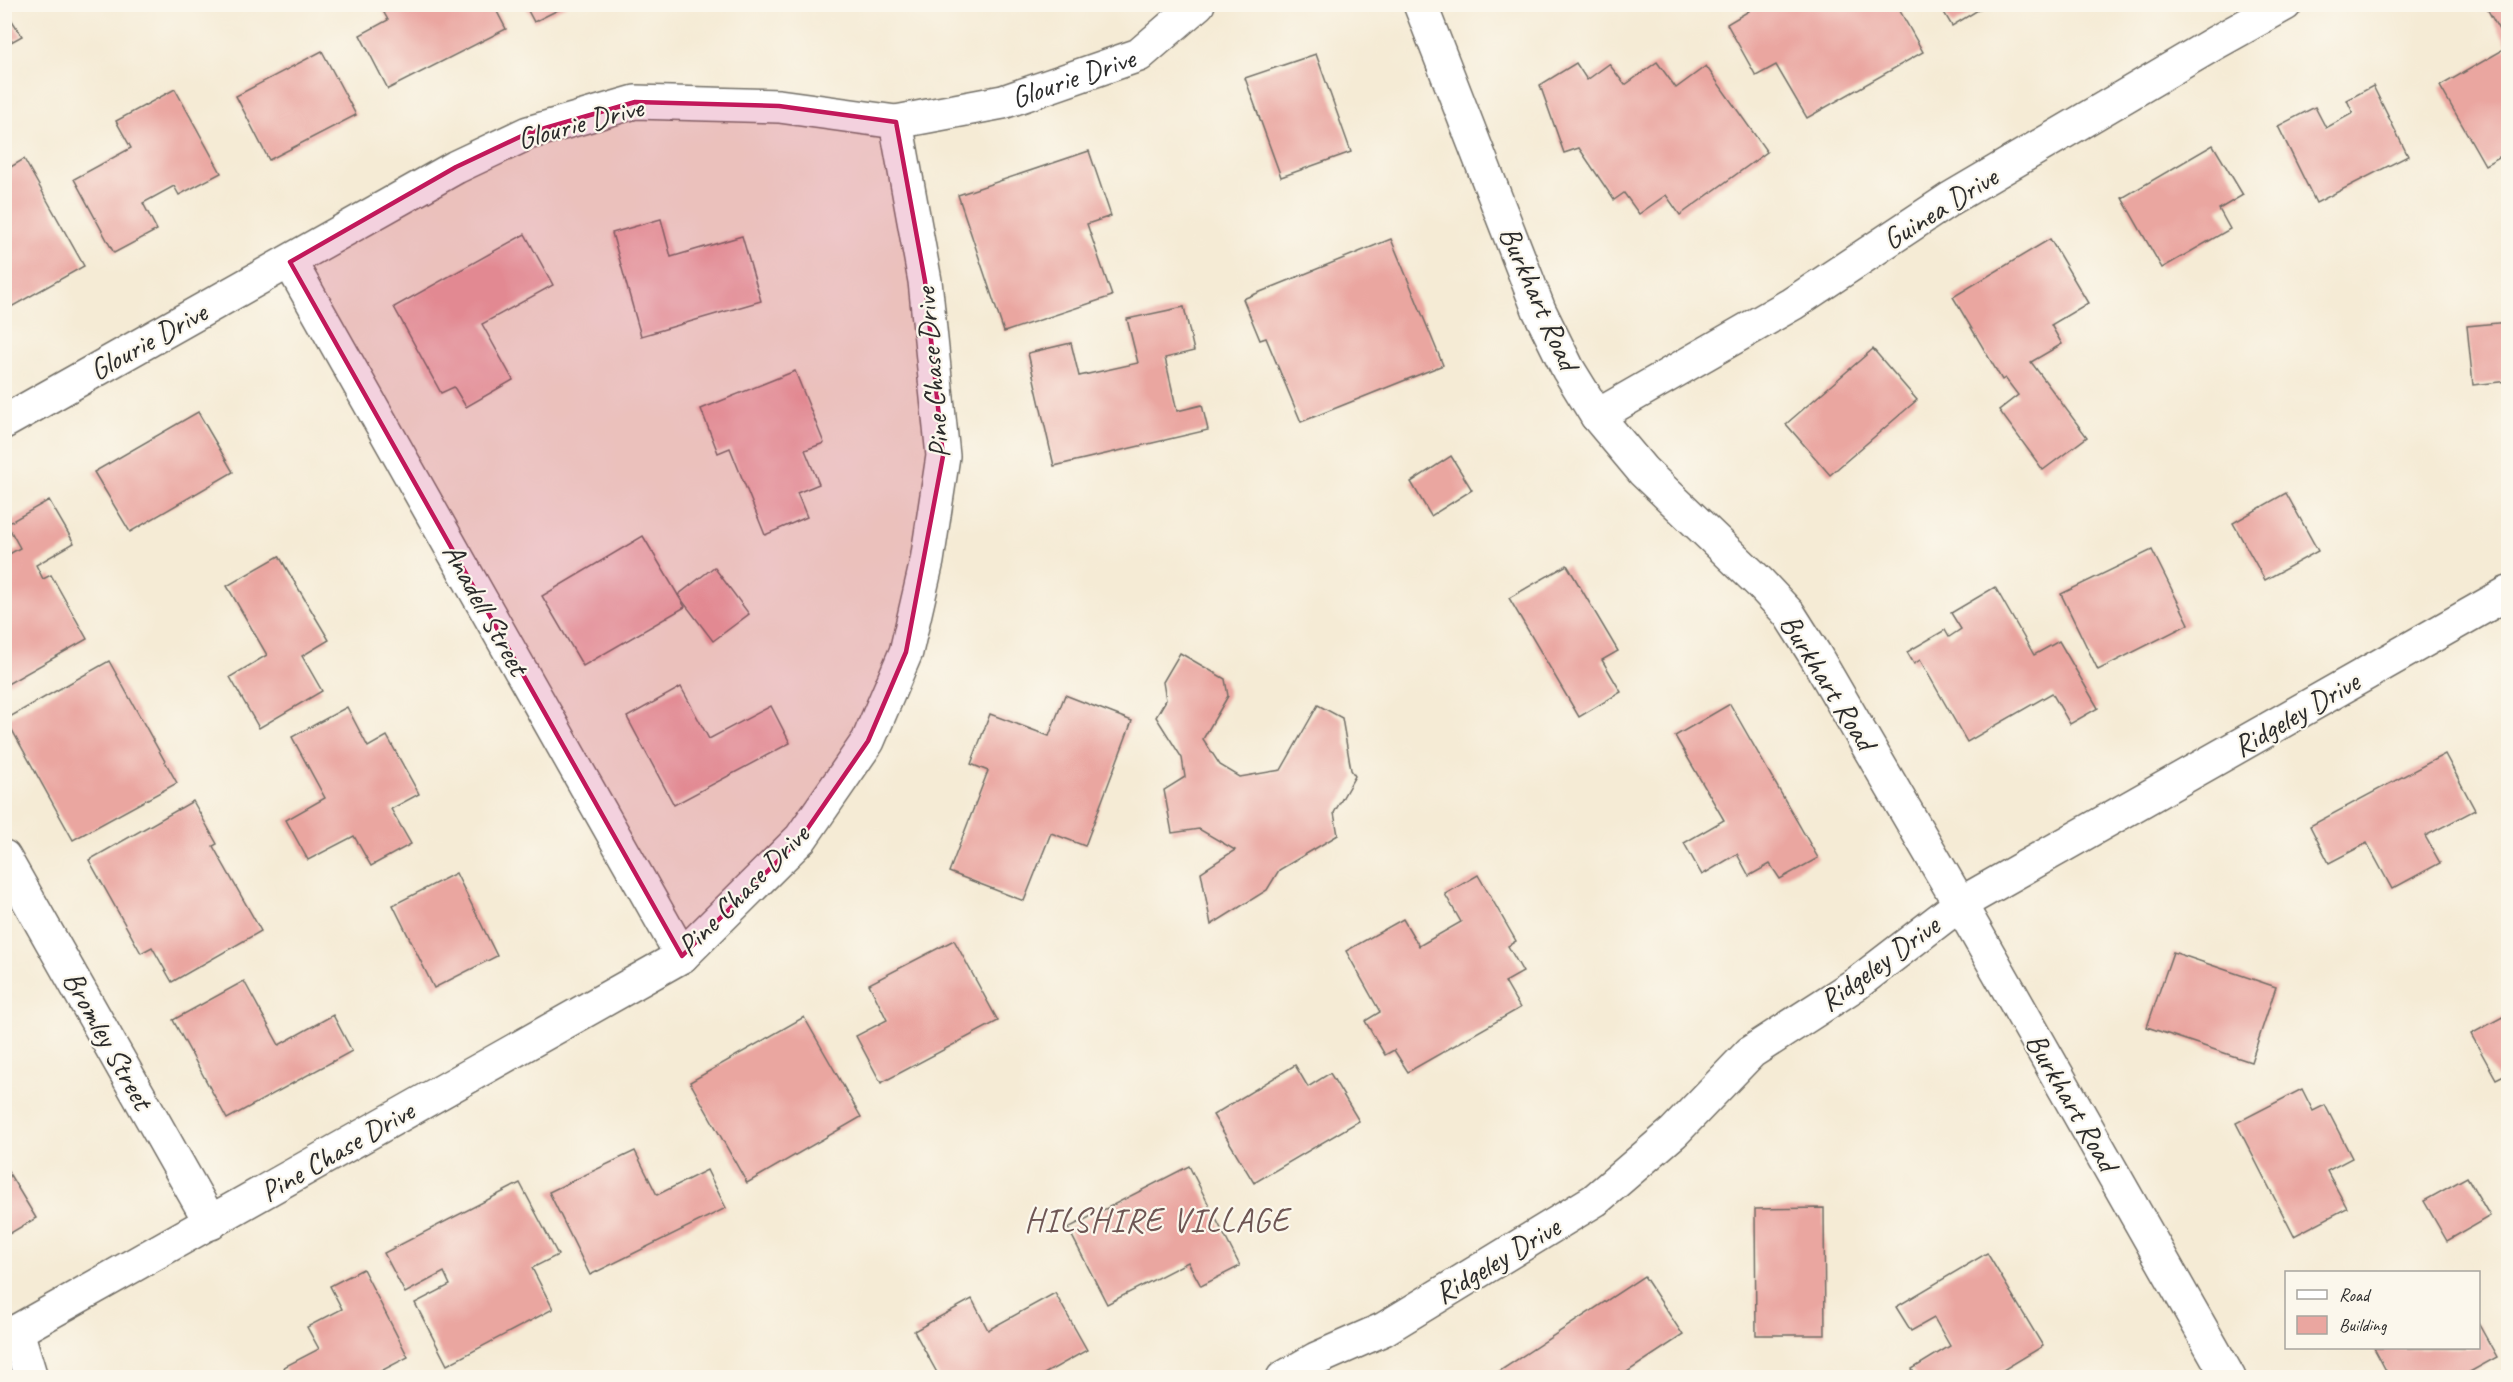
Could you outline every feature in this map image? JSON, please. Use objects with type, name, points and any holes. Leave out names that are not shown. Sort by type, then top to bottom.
[{"type":"street","name":"Glourie Drive","points":[[4,422],[456,166],[528,133],[635,102],[778,106],[896,122],[1003,102],[1139,55],[1198,4]]},
{"type":"street","name":"Burkhart Road","points":[[1420,4],[1539,310],[1568,369],[1597,416],[1643,471],[1789,614],[1960,904],[2229,1377]]},
{"type":"street","name":"Guinea Drive","points":[[1597,416],[1792,304],[1950,199],[2285,4]]},
{"type":"street","name":"Pine Chase Drive","points":[[11,1332],[211,1223],[682,956],[801,838],[868,741],[906,652],[927,561],[943,456],[925,281],[896,122]]},
{"type":"street","name":"Anadell Street","points":[[290,262],[682,956]]},
{"type":"street","name":"Ridgeley Drive","points":[[1283,1377],[1322,1368],[1595,1200],[1674,1132],[1751,1052],[1856,984],[1960,904],[2508,593]]},
{"type":"street","name":"Bromley Street","points":[[4,857],[211,1223]]},
{"type":"street","points":[[11,1332],[31,1377]]},
{"type":"highlighted area","points":[[635,102],[779,106],[896,122],[925,281],[943,456],[906,652],[868,741],[801,838],[682,956],[290,262],[456,167],[528,133]]},
{"type":"building","points":[[379,4],[493,4],[506,29],[388,89],[360,35],[388,20]]},
{"type":"building","points":[[1745,4],[1896,4],[1923,52],[1807,118],[1776,65],[1756,76],[1727,24],[1749,11]]},
{"type":"building","points":[[1939,4],[1988,4],[1952,26]]},
{"type":"building","points":[[525,5],[568,5],[534,22]]},
{"type":"building","points":[[2485,5],[2508,5],[2508,46]]},
{"type":"building","points":[[4,8],[22,36],[4,46]]},
{"type":"building","points":[[2508,47],[2508,152],[2485,165],[2440,86]]},
{"type":"building","points":[[322,51],[356,115],[269,160],[236,96]]},
{"type":"building","points":[[1316,54],[1351,152],[1281,177],[1245,78]]},
{"type":"building","points":[[1657,62],[1676,88],[1706,66],[1767,152],[1680,215],[1666,195],[1639,214],[1624,193],[1614,200],[1579,148],[1564,153],[1540,85],[1576,63],[1587,80],[1609,64],[1625,85]]},
{"type":"building","points":[[2373,86],[2408,156],[2316,203],[2278,126],[2315,107],[2326,128],[2353,113],[2347,100]]},
{"type":"building","points":[[175,89],[221,173],[179,195],[174,186],[143,203],[157,230],[114,253],[74,179],[131,148],[116,121]]},
{"type":"building","points":[[2213,145],[2243,195],[2219,209],[2230,229],[2162,268],[2122,198]]},
{"type":"building","points":[[1089,151],[1111,216],[1087,224],[1112,296],[1004,332],[958,195]]},
{"type":"building","points":[[24,159],[84,266],[4,311],[4,171]]},
{"type":"building","points":[[661,219],[671,257],[742,236],[761,301],[641,336],[612,233]]},
{"type":"building","points":[[525,234],[553,285],[482,324],[513,380],[466,407],[454,387],[441,393],[394,307]]},
{"type":"building","points":[[1391,239],[1443,365],[1301,422],[1266,338],[1260,340],[1243,299]]},
{"type":"building","points":[[2050,239],[2088,303],[2051,325],[2062,344],[2031,362],[2087,437],[2043,470],[1999,410],[2018,395],[2005,378],[2002,380],[1953,297]]},
{"type":"building","points":[[1184,307],[1194,351],[1165,358],[1177,411],[1202,405],[1208,430],[1054,466],[1028,353],[1071,343],[1079,376],[1138,363],[1127,319]]},
{"type":"building","points":[[2508,322],[2508,381],[2473,385],[2467,326]]},
{"type":"building","points":[[1873,349],[1917,400],[1830,475],[1786,424]]},
{"type":"building","points":[[795,371],[824,443],[805,450],[819,484],[797,493],[807,517],[765,535],[730,448],[718,453],[701,409]]},
{"type":"building","points":[[198,412],[233,472],[130,532],[94,472]]},
{"type":"building","points":[[1451,456],[1472,490],[1431,516],[1411,482]]},
{"type":"building","points":[[2286,493],[2318,551],[2265,580],[2233,523]]},
{"type":"building","points":[[49,500],[74,543],[36,565],[43,579],[51,575],[87,639],[4,686],[4,557],[20,548],[7,524]]},
{"type":"building","points":[[643,536],[685,607],[583,666],[542,596]]},
{"type":"building","points":[[2152,550],[2189,624],[2098,670],[2061,594]]},
{"type":"building","points":[[279,556],[329,640],[302,656],[322,691],[259,728],[230,677],[267,655],[227,586]]},
{"type":"building","points":[[1567,565],[1618,651],[1602,660],[1621,692],[1579,717],[1509,598]]},
{"type":"building","points":[[714,567],[749,614],[713,641],[678,595]]},
{"type":"building","points":[[1995,587],[2034,655],[2059,641],[2098,708],[2070,724],[2052,693],[1967,742],[1920,660],[1914,664],[1907,652],[1945,630],[1949,637],[1961,629],[1951,613]]},
{"type":"building","points":[[1180,653],[1225,679],[1228,696],[1203,739],[1220,765],[1240,777],[1281,770],[1318,705],[1342,718],[1351,770],[1355,776],[1334,813],[1338,835],[1279,870],[1267,890],[1211,925],[1201,872],[1235,850],[1199,829],[1172,833],[1164,790],[1185,777],[1182,758],[1156,717],[1166,700],[1163,682]]},
{"type":"building","points":[[109,661],[177,783],[73,840],[6,719]]},
{"type":"building","points":[[681,687],[709,739],[771,706],[790,743],[674,805],[627,717]]},
{"type":"building","points":[[1065,695],[1132,721],[1085,846],[1051,833],[1024,901],[949,872],[988,771],[971,764],[990,714],[1049,736]]},
{"type":"building","points":[[1730,704],[1818,858],[1780,879],[1770,864],[1749,876],[1737,854],[1702,875],[1684,843],[1724,820],[1675,736]]},
{"type":"building","points":[[347,707],[368,747],[387,736],[419,794],[391,809],[411,844],[371,866],[354,836],[308,860],[286,820],[325,798],[292,737]]},
{"type":"building","points":[[2445,754],[2475,810],[2425,836],[2440,863],[2392,889],[2367,843],[2329,863],[2310,826]]},
{"type":"building","points":[[193,801],[217,844],[213,846],[261,931],[172,982],[152,947],[141,953],[89,860]]},
{"type":"building","points":[[456,873],[497,956],[434,988],[393,905]]},
{"type":"building","points":[[1478,875],[1516,941],[1508,946],[1523,972],[1505,982],[1520,1008],[1408,1072],[1394,1050],[1385,1055],[1365,1021],[1380,1012],[1346,951],[1403,919],[1419,946],[1461,922],[1445,894]]},
{"type":"building","points":[[954,940],[998,1021],[881,1083],[856,1036],[887,1020],[869,984]]},
{"type":"building","points":[[2173,952],[2276,987],[2251,1062],[2147,1027]]},
{"type":"building","points":[[244,981],[279,1045],[333,1015],[352,1051],[227,1119],[173,1020]]},
{"type":"building","points":[[2508,1014],[2508,1073],[2496,1079],[2471,1034]]},
{"type":"building","points":[[804,1017],[861,1117],[747,1183],[690,1082]]},
{"type":"building","points":[[1295,1065],[1308,1087],[1330,1073],[1359,1121],[1254,1183],[1213,1115]]},
{"type":"building","points":[[2302,1089],[2313,1111],[2325,1105],[2352,1158],[2327,1171],[2347,1208],[2294,1236],[2236,1123]]},
{"type":"building","points":[[635,1151],[657,1195],[707,1170],[726,1208],[590,1275],[549,1192]]},
{"type":"building","points":[[4,1165],[36,1218],[4,1237]]},
{"type":"building","points":[[1189,1166],[1240,1266],[1201,1286],[1188,1262],[1107,1304],[1068,1228]]},
{"type":"building","points":[[2467,1177],[2490,1216],[2447,1241],[2424,1201]]},
{"type":"building","points":[[520,1183],[558,1255],[532,1268],[553,1309],[447,1365],[415,1303],[450,1285],[444,1272],[405,1293],[384,1253]]},
{"type":"building","points":[[1824,1208],[1825,1335],[1756,1335],[1755,1209]]},
{"type":"building","points":[[1987,1253],[2043,1346],[1990,1378],[1917,1378],[1912,1369],[1950,1346],[1934,1318],[1911,1331],[1896,1307]]},
{"type":"building","points":[[363,1269],[408,1357],[379,1372],[381,1375],[376,1378],[289,1378],[284,1367],[319,1349],[307,1327],[342,1309],[330,1286]]},
{"type":"building","points":[[1644,1276],[1683,1335],[1618,1378],[1489,1378]]},
{"type":"building","points":[[1055,1293],[1087,1350],[1037,1378],[940,1378],[914,1331],[972,1299],[988,1330]]},
{"type":"building","points":[[2480,1327],[2497,1357],[2459,1378],[2425,1378],[2423,1374],[2416,1378],[2390,1378],[2375,1349],[2480,1349]]},
{"type":"district","name":"HILSHIRE VILLAGE","points":[[1157,1219]]}]
